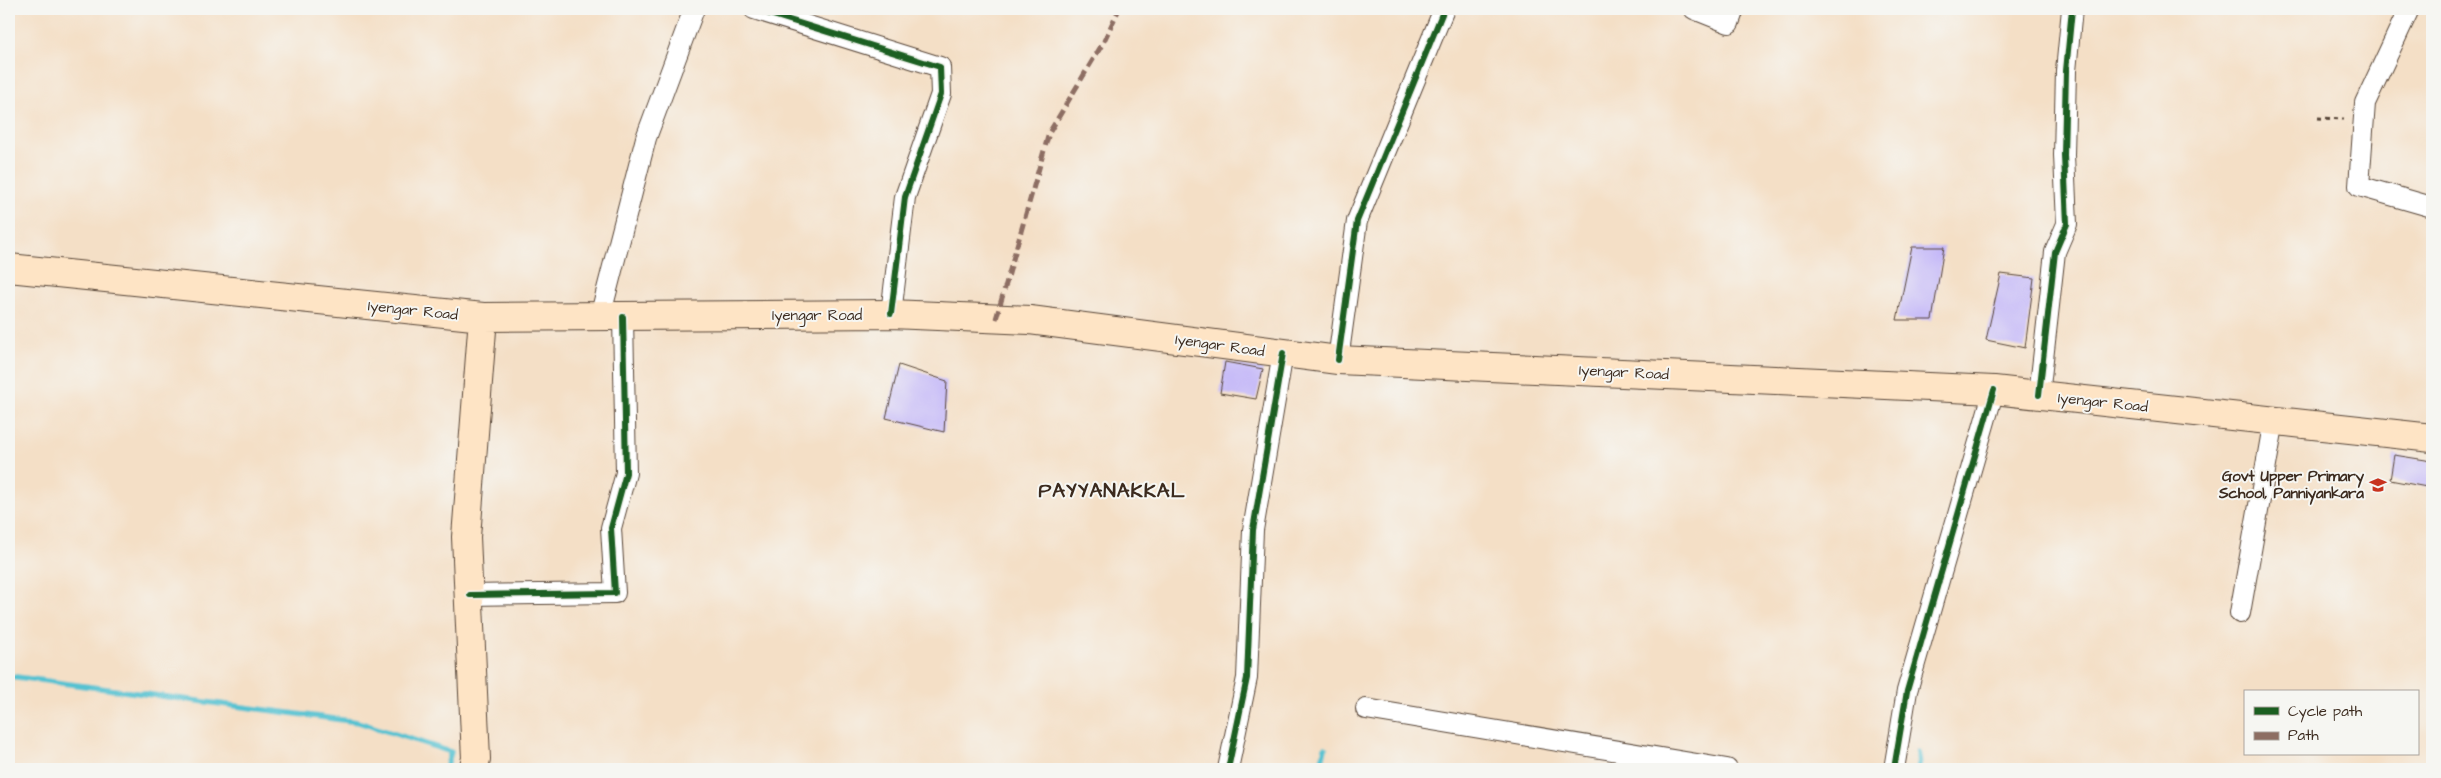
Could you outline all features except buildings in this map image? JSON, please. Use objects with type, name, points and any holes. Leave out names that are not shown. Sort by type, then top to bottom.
[{"type":"main road","name":"Iyengar Road","points":[[9,268],[483,317],[892,314],[1030,320],[1338,360],[1994,390],[2432,438]]},
{"type":"main road","points":[[473,769],[476,760],[466,537],[483,317]]},
{"type":"street","points":[[470,595],[615,593],[611,528],[626,473],[612,317],[646,138],[694,9]]},
{"type":"street","points":[[754,9],[940,67],[941,94],[905,197],[892,314]]},
{"type":"street","points":[[1338,360],[1357,221],[1444,9]]},
{"type":"street","points":[[1694,9],[1729,23],[1734,9]]},
{"type":"street","points":[[2040,395],[2055,252],[2067,224],[2065,109],[2072,9]]},
{"type":"street","points":[[2409,9],[2365,103],[2359,186],[2432,207]]},
{"type":"street","points":[[1228,769],[1247,678],[1253,530],[1283,353]]},
{"type":"street","points":[[1894,769],[1907,691],[1994,390]]},
{"type":"street","points":[[2240,613],[2274,420]]},
{"type":"street","points":[[1366,709],[1727,769]]},
{"type":"waterway","points":[[9,676],[358,722],[451,752],[446,769]]},
{"type":"waterway","points":[[1320,769],[1325,748]]},
{"type":"waterway","points":[[1918,752],[1919,769]]},
{"type":"marked path","points":[[996,319],[1049,133],[1103,43],[1119,9]]},
{"type":"cycle path","points":[[754,9],[940,67],[941,94],[905,197],[891,314]]},
{"type":"cycle path","points":[[1338,360],[1357,221],[1444,9]]},
{"type":"cycle path","points":[[2039,395],[2055,252],[2067,224],[2064,155],[2066,71],[2072,9]]},
{"type":"cycle path","points":[[470,595],[615,593],[611,528],[626,473],[623,317]]},
{"type":"cycle path","points":[[1228,769],[1247,678],[1253,530],[1283,353]]},
{"type":"cycle path","points":[[1894,769],[1907,691],[1994,390]]},
{"type":"place","name":"Govt Upper Primary School, Panniyankara","points":[[2378,485]]},
{"type":"district","name":"PAYYANAKKAL","points":[[1112,490]]}]
